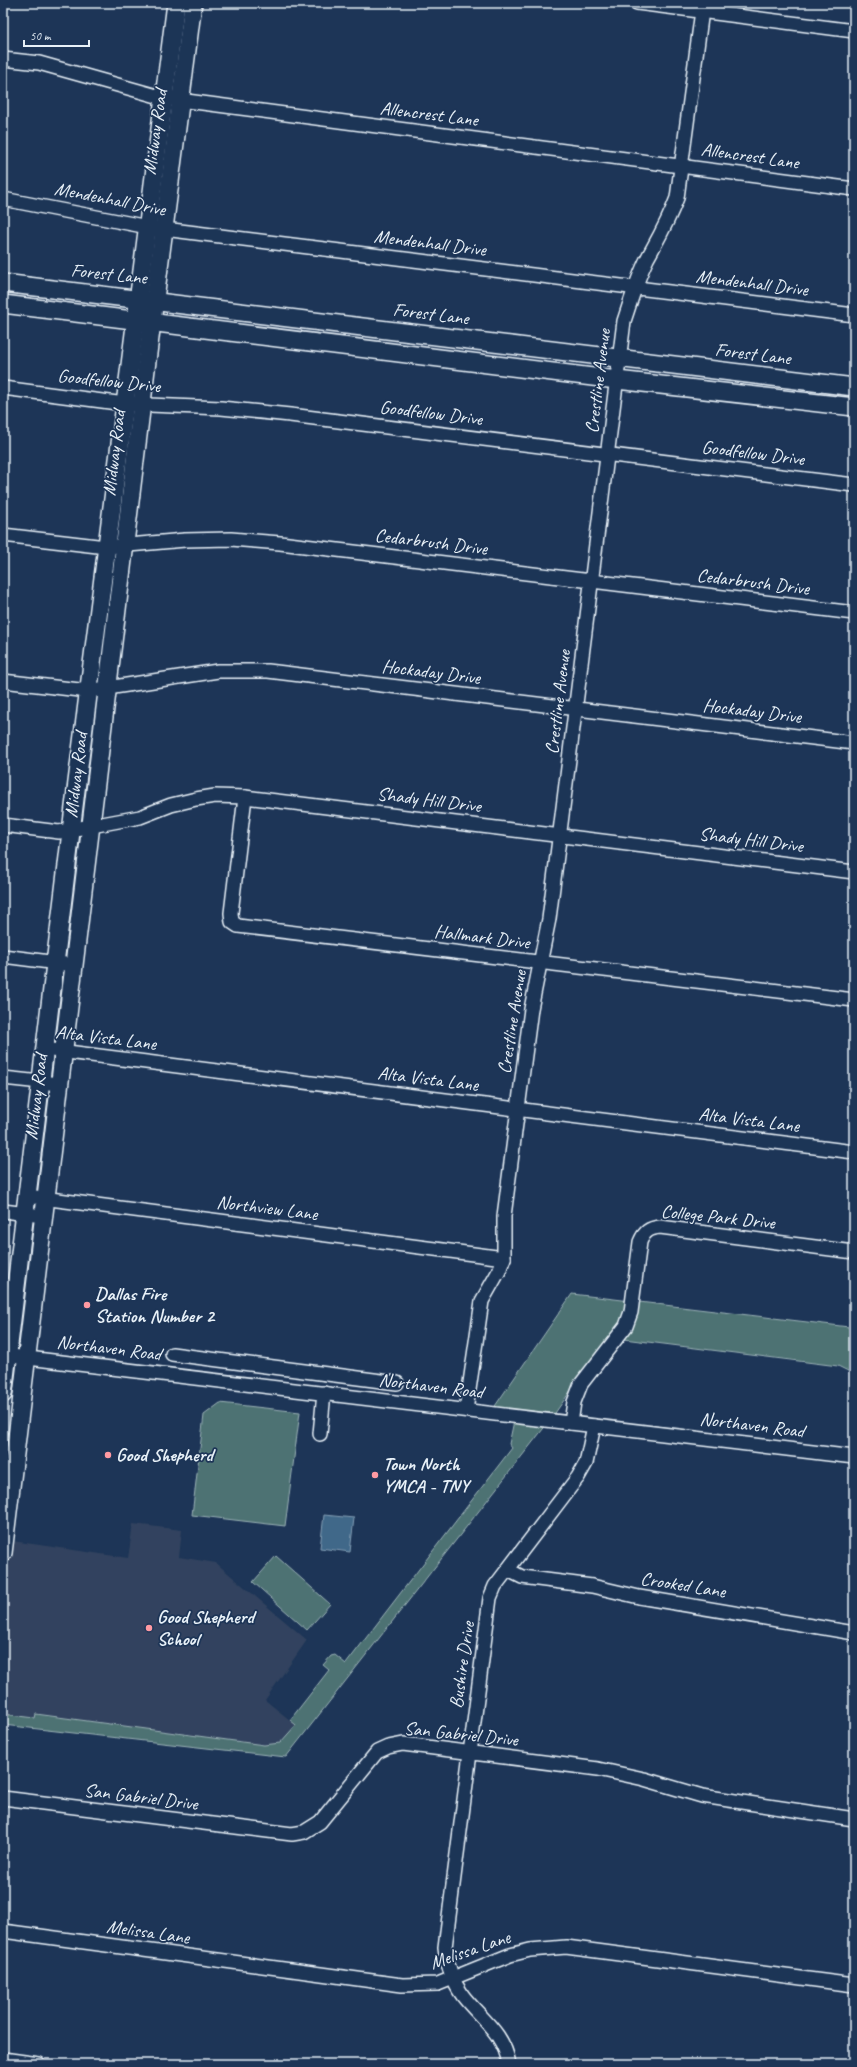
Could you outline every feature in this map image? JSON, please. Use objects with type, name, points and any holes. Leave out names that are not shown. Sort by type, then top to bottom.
[{"type":"main road","name":"Midway Road","points":[[156,228],[164,98],[176,3]]},
{"type":"main road","name":"Midway Road","points":[[3,1394],[5,1355],[24,1213],[106,547],[133,404],[156,228],[181,101],[193,3]]},
{"type":"main road","name":"Forest Lane","points":[[3,283],[854,387]]},
{"type":"main road","points":[[3,304],[144,320],[617,380],[854,408]]},
{"type":"main road","name":"Midway Road","points":[[3,1553],[124,545],[133,404]]},
{"type":"street","points":[[637,3],[702,7],[854,32]]},
{"type":"street","name":"Crestline Avenue","points":[[466,1410],[478,1318],[482,1301],[499,1271],[504,1258],[504,1216],[531,1009],[550,919],[624,321],[635,288],[647,260],[667,225],[677,198],[702,7]]},
{"type":"street","name":"Allencrest Lane","points":[[3,59],[39,63],[164,98],[181,101],[854,189]]},
{"type":"street","name":"Mendenhall Drive","points":[[3,199],[156,228],[854,315]]},
{"type":"street","name":"Goodfellow Drive","points":[[3,388],[133,404],[221,408],[290,415],[854,485]]},
{"type":"street","name":"Cedarbrush Drive","points":[[3,534],[106,547],[231,539],[280,543],[854,613]]},
{"type":"street","name":"Hockaday Drive","points":[[3,681],[88,691],[218,671],[268,671],[854,743]]},
{"type":"street","name":"Shady Hill Drive","points":[[3,825],[59,832],[140,817],[171,805],[196,799],[215,796],[245,797],[854,872]]},
{"type":"street","name":"Hallmark Drive","points":[[245,797],[230,913],[232,922],[238,926],[854,1000]]},
{"type":"street","points":[[3,956],[73,965]]},
{"type":"street","name":"Alta Vista Lane","points":[[44,1049],[854,1152]]},
{"type":"street","points":[[3,1078],[59,1084]]},
{"type":"street","name":"Northview Lane","points":[[26,1196],[504,1258]]},
{"type":"street","points":[[3,1211],[43,1216]]},
{"type":"street","name":"College Park Drive","points":[[572,1423],[574,1402],[581,1384],[626,1326],[631,1312],[640,1242],[644,1234],[652,1228],[660,1227],[854,1252]]},
{"type":"street","points":[[172,1354],[397,1382]]},
{"type":"street","name":"Northaven Road","points":[[5,1355],[854,1457]]},
{"type":"street","points":[[215,1380],[218,1360]]},
{"type":"street","points":[[361,1397],[364,1378]]},
{"type":"street","points":[[320,1434],[324,1393]]},
{"type":"street","name":"Bushire Drive","points":[[509,2064],[506,2050],[493,2028],[464,1997],[452,1978],[446,1964],[446,1935],[490,1598],[495,1586],[570,1488],[586,1463],[594,1426]]},
{"type":"street","name":"Crooked Lane","points":[[508,1570],[522,1576],[592,1586],[633,1596],[854,1632]]},
{"type":"street","name":"San Gabriel Drive","points":[[3,1798],[292,1834],[304,1832],[320,1822],[377,1752],[388,1747],[403,1744],[598,1769],[644,1779],[702,1796],[854,1819]]},
{"type":"street","name":"Melissa Lane","points":[[3,1931],[402,1985],[438,1984],[510,1956],[530,1950],[566,1947],[854,1985]]},
{"type":"street","points":[[3,2059],[39,2064]]},
{"type":"shaded area","points":[[324,1515],[354,1518],[350,1552],[320,1548]]},
{"type":"shaded area","name":"Good Shepherd School","points":[[133,1524],[182,1530],[179,1557],[216,1563],[307,1640],[265,1700],[296,1725],[280,1743],[264,1745],[37,1714],[36,1718],[3,1714],[3,1617],[12,1541],[128,1558]]},
{"type":"green space","points":[[572,1294],[849,1327],[854,1324],[854,1374],[838,1366],[608,1337],[553,1416],[493,1409]]},
{"type":"green space","points":[[220,1403],[300,1412],[285,1526],[192,1515],[204,1415]]},
{"type":"green space","points":[[514,1421],[547,1424],[286,1757],[3,1725],[3,1714],[35,1718],[36,1714],[264,1745],[280,1743],[296,1725],[290,1720],[329,1670],[323,1665],[331,1656],[335,1655],[346,1664],[512,1448],[509,1444]]},
{"type":"green space","points":[[276,1556],[330,1604],[307,1630],[253,1582]]},
{"type":"place","name":"Dallas Fire Station Number 2","points":[[87,1305]]},
{"type":"place","name":"Good Shepherd","points":[[108,1455]]},
{"type":"place","name":"Town North YMCA - TNY","points":[[375,1475]]},
{"type":"place","name":"Good Shepherd School","points":[[149,1628]]}]
